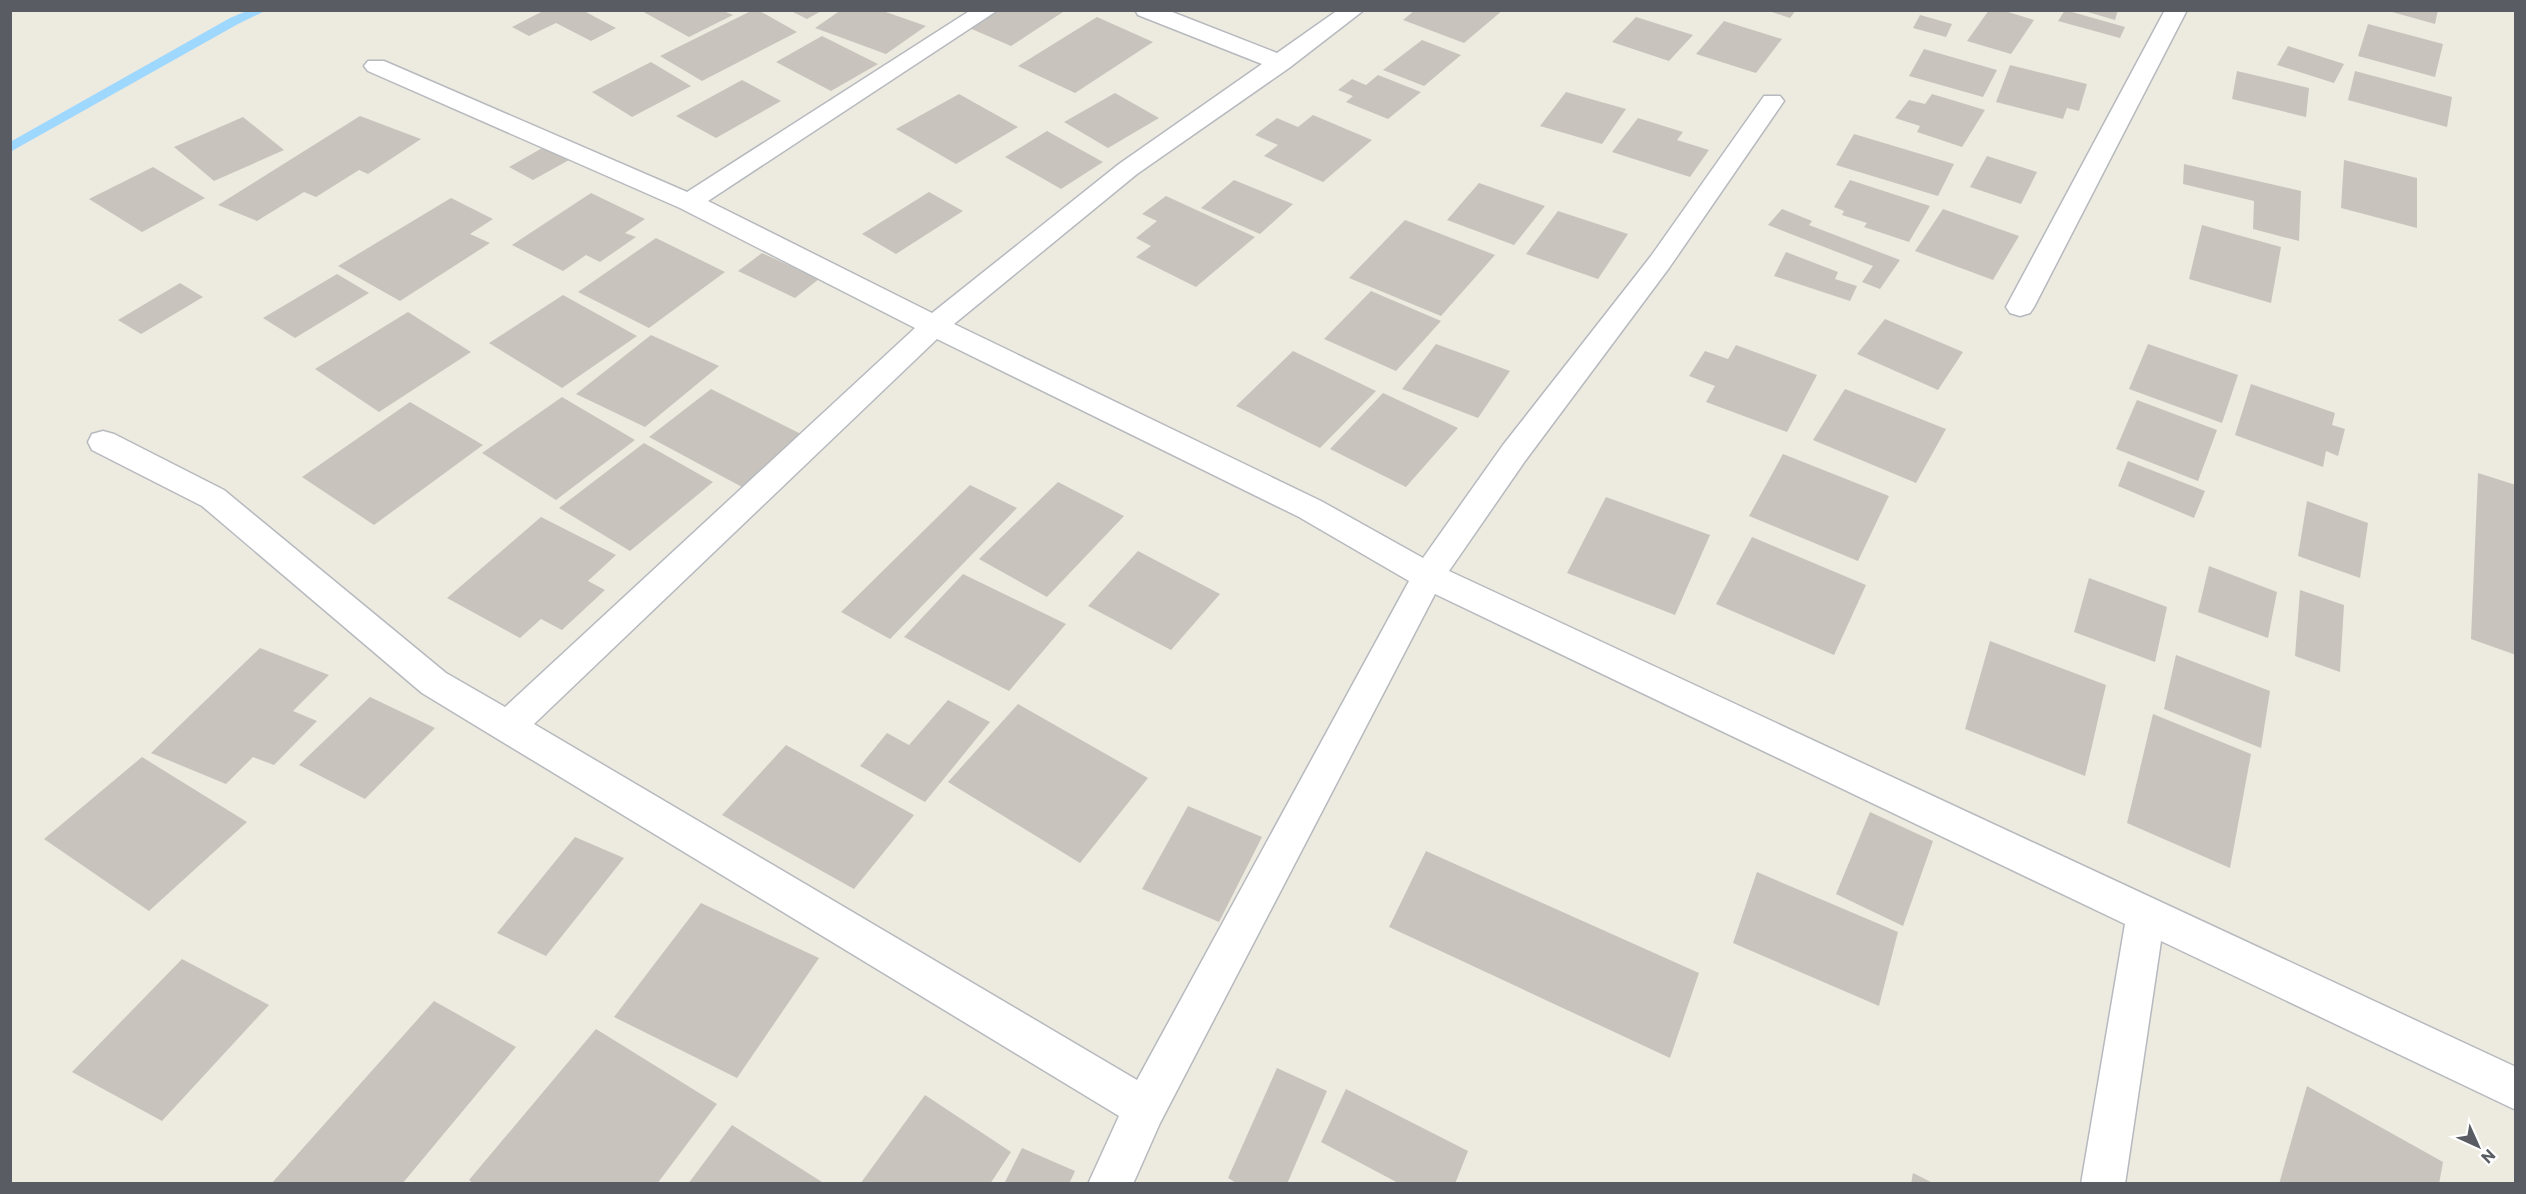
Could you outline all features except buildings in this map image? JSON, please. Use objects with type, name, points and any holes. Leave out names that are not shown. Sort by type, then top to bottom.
[{"type":"street","points":[[689,202],[987,10]]},
{"type":"street","points":[[1146,10],[1281,63]]},
{"type":"street","points":[[506,728],[934,326],[1128,169],[1353,10]]},
{"type":"street","points":[[2020,307],[2176,10]]},
{"type":"street","points":[[376,66],[689,202],[934,326],[1310,509],[1428,576],[2516,1089]]},
{"type":"street","points":[[1110,1184],[1145,1108],[1428,576],[1514,453],[1667,252],[1772,101]]},
{"type":"street","points":[[103,442],[213,498],[434,683],[1145,1108]]},
{"type":"street","points":[[2103,1184],[2146,915]]},
{"type":"waterway","points":[[10,148],[234,21],[261,10]]}]
